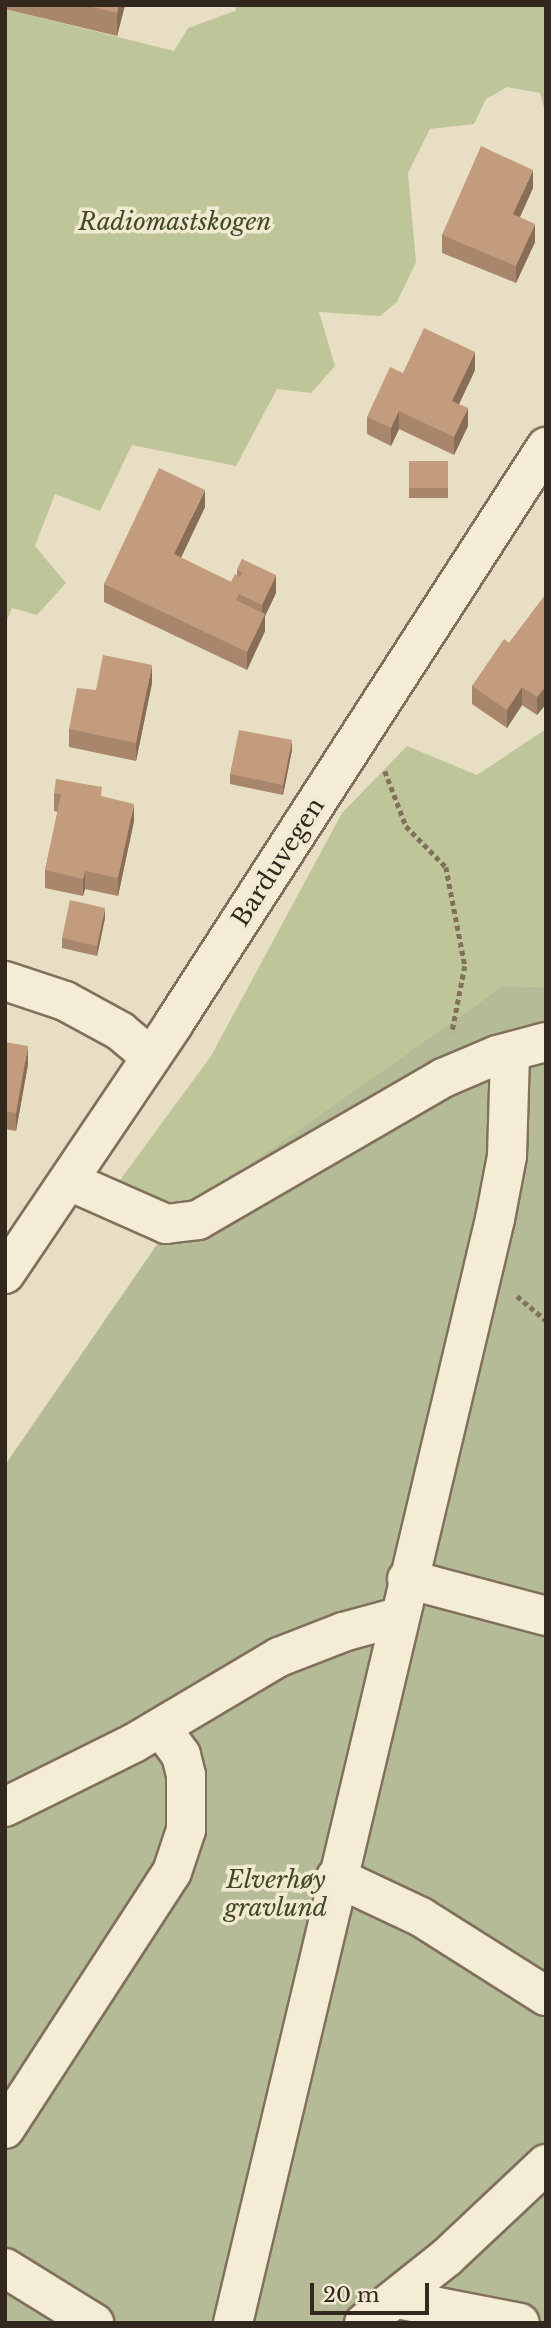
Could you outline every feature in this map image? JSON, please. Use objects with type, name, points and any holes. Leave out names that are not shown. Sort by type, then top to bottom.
[{"type":"street","name":"Barduvegen","points":[[5,1274],[69,1181],[546,447]]},
{"type":"street","points":[[5,981],[77,1008],[120,1031],[150,1057]]},
{"type":"street","points":[[69,1181],[166,1224],[198,1220],[443,1078],[528,1047]]},
{"type":"street","points":[[233,2323],[507,1156],[528,1047]]},
{"type":"street","points":[[407,1579],[546,1616]]},
{"type":"street","points":[[5,1807],[161,1727],[230,1682],[300,1647],[398,1617]]},
{"type":"street","points":[[5,2129],[172,1872],[186,1829],[186,1775],[181,1755],[161,1727]]},
{"type":"street","points":[[337,1877],[378,1893],[421,1917],[546,1996]]},
{"type":"street","points":[[364,2323],[397,2299],[546,2164]]},
{"type":"street","points":[[5,2267],[94,2323]]},
{"type":"street","points":[[397,2299],[520,2323]]},
{"type":"path","points":[[371,718],[378,753],[407,826],[446,867],[465,966],[443,1078]]},
{"type":"green space","name":"Radiomastskogen","points":[[237,5],[546,5],[546,116],[540,93],[507,87],[486,99],[474,124],[430,129],[408,173],[416,262],[397,302],[380,316],[319,312],[335,366],[311,393],[277,389],[236,466],[132,445],[100,511],[55,494],[35,546],[66,583],[37,615],[12,608],[5,625],[5,9],[174,51],[188,28],[235,11]]},
{"type":"green space","points":[[546,729],[546,987],[503,986],[178,1214],[112,1191],[211,1056],[342,813],[407,746],[477,775]]},
{"type":"green space","name":"Elverhøy gravlund","points":[[503,986],[546,987],[546,2323],[5,2323],[5,1465],[178,1214]]},
{"type":"building","points":[[84,5],[119,5],[117,13]]},
{"type":"building","points":[[481,146],[533,170],[513,214],[535,224],[516,266],[442,235]]},
{"type":"building","points":[[424,328],[475,352],[452,401],[468,408],[454,437],[399,411],[391,428],[367,417],[390,367],[403,373]]},
{"type":"building","points":[[409,461],[448,461],[448,488],[409,488]]},
{"type":"building","points":[[159,468],[205,490],[174,554],[231,582],[235,574],[240,577],[242,572],[237,570],[242,559],[276,575],[262,605],[239,594],[236,600],[265,614],[247,652],[104,584]]},
{"type":"building","points":[[546,594],[546,686],[537,697],[522,687],[507,710],[472,686],[504,639],[509,643]]},
{"type":"building","points":[[103,655],[152,665],[136,743],[69,729],[77,688],[96,690]]},
{"type":"building","points":[[239,730],[292,740],[283,785],[230,774]]},
{"type":"building","points":[[56,779],[102,787],[101,796],[134,804],[118,878],[85,871],[83,879],[45,870],[61,794],[54,793]]},
{"type":"building","points":[[70,900],[105,908],[97,946],[62,938]]},
{"type":"building","points":[[5,1042],[28,1046],[16,1113],[5,1111]]}]
